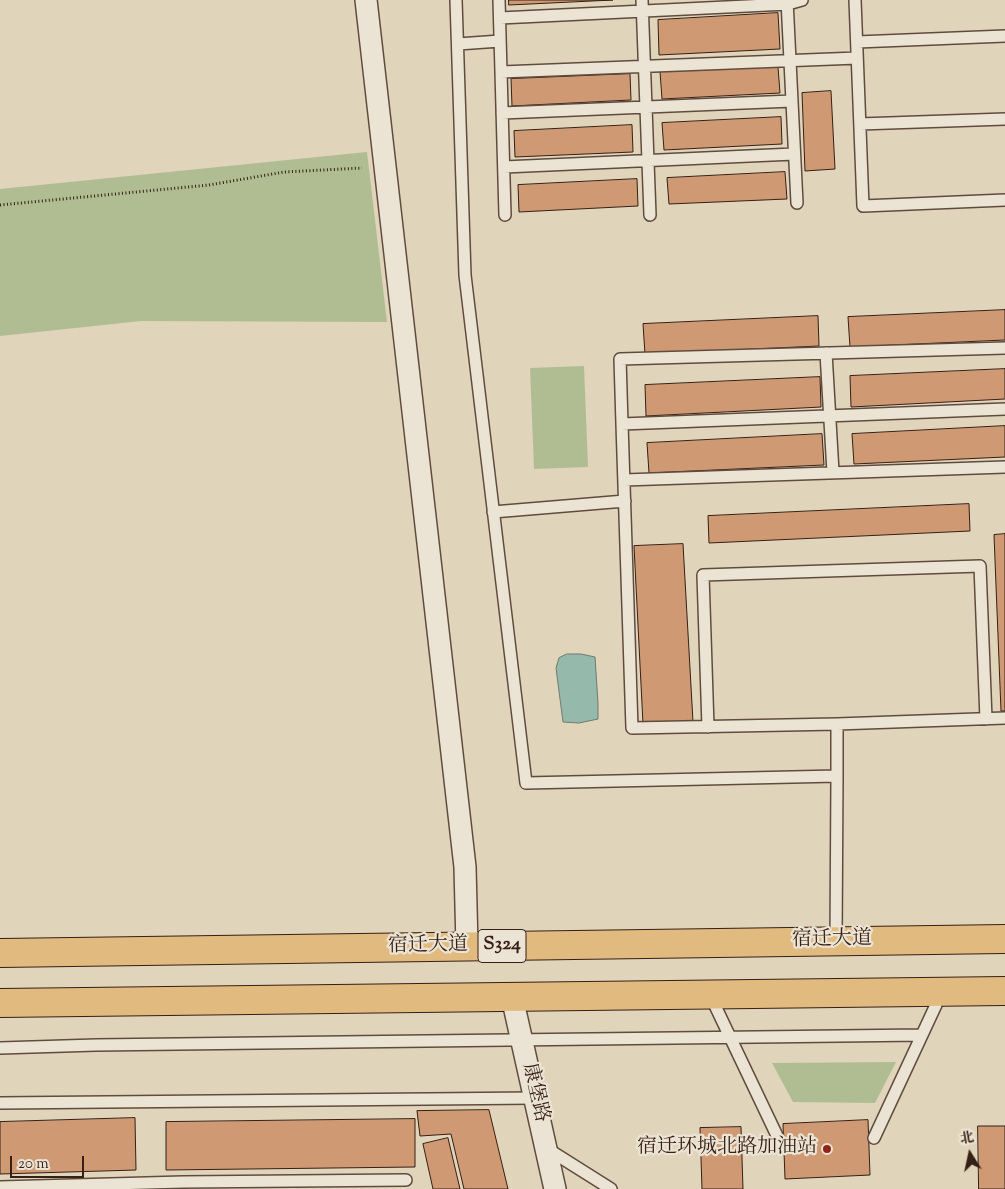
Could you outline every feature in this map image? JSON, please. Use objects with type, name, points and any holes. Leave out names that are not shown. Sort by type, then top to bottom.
[{"type":"main road","name":"宿迁大道","points":[[0,953],[1005,939]]},
{"type":"main road","points":[[0,1003],[1005,992]]},
{"type":"street","points":[[366,0],[465,867],[467,946]]},
{"type":"street","name":"康堡路","points":[[512,997],[555,1189]]},
{"type":"lane","points":[[456,0],[465,275],[526,783],[837,776]]},
{"type":"lane","points":[[499,0],[505,215]]},
{"type":"lane","points":[[500,18],[642,5],[788,2],[802,0]]},
{"type":"lane","points":[[855,0],[863,206],[1005,200]]},
{"type":"lane","points":[[788,2],[797,203]]},
{"type":"lane","points":[[642,5],[650,215]]},
{"type":"lane","points":[[857,42],[1005,36]]},
{"type":"lane","points":[[458,44],[500,41]]},
{"type":"lane","points":[[501,72],[857,58]]},
{"type":"lane","points":[[502,113],[792,101]]},
{"type":"lane","points":[[860,124],[1005,119]]},
{"type":"lane","points":[[504,167],[794,154]]},
{"type":"lane","points":[[1005,348],[620,359],[632,728],[1005,718]]},
{"type":"lane","points":[[826,353],[833,472]]},
{"type":"lane","points":[[622,424],[1005,409]]},
{"type":"lane","points":[[624,480],[1005,467]]},
{"type":"lane","points":[[494,512],[625,501]]},
{"type":"lane","points":[[708,727],[703,575],[980,566],[986,719]]},
{"type":"lane","points":[[836,941],[837,724]]},
{"type":"lane","points":[[874,1138],[942,992]]},
{"type":"lane","points":[[710,995],[780,1142]]},
{"type":"lane","points":[[0,1048],[96,1045],[922,1034]]},
{"type":"lane","points":[[0,1104],[535,1098]]},
{"type":"lane","points":[[546,1148],[611,1189]]},
{"type":"lane","points":[[0,1187],[342,1185],[406,1180]]},
{"type":"path","points":[[0,205],[209,185],[284,172],[385,167]]},
{"type":"shaded area","points":[[367,152],[387,322],[141,321],[0,336],[0,189]]},
{"type":"shaded area","points":[[584,366],[588,467],[534,469],[530,368]]},
{"type":"shaded area","points":[[567,654],[595,657],[598,719],[579,723],[563,722],[556,668],[559,658]]},
{"type":"shaded area","points":[[896,1062],[875,1103],[793,1102],[772,1063]]},
{"type":"building","points":[[509,0],[613,0],[509,5]]},
{"type":"building","points":[[778,13],[780,49],[659,55],[658,20]]},
{"type":"building","points":[[778,67],[780,93],[662,99],[660,72]]},
{"type":"building","points":[[630,74],[631,100],[512,106],[511,79]]},
{"type":"building","points":[[831,91],[835,169],[805,171],[802,93]]},
{"type":"building","points":[[781,117],[782,144],[664,150],[662,123]]},
{"type":"building","points":[[632,125],[633,152],[515,157],[514,131]]},
{"type":"building","points":[[785,172],[787,199],[669,204],[667,178]]},
{"type":"building","points":[[637,179],[638,206],[519,212],[518,185]]},
{"type":"building","points":[[1005,310],[1005,340],[850,347],[848,317]]},
{"type":"building","points":[[818,316],[819,346],[645,354],[643,324]]},
{"type":"building","points":[[1005,369],[1005,399],[851,407],[850,376]]},
{"type":"building","points":[[820,377],[821,407],[646,416],[645,385]]},
{"type":"building","points":[[1005,426],[1005,457],[854,464],[852,434]]},
{"type":"building","points":[[822,434],[824,465],[649,473],[647,443]]},
{"type":"building","points":[[969,504],[970,531],[709,543],[708,516]]},
{"type":"building","points":[[1005,534],[1005,711],[1001,711],[994,535]]},
{"type":"building","points":[[683,544],[693,722],[643,724],[634,546]]},
{"type":"building","points":[[489,1110],[508,1189],[464,1189],[451,1134],[420,1136],[417,1111]]},
{"type":"building","points":[[135,1118],[136,1170],[0,1174],[0,1122]]},
{"type":"building","points":[[415,1119],[415,1167],[166,1170],[166,1122]]},
{"type":"building","name":"宿迁环城北路加油站","points":[[868,1120],[870,1175],[785,1179],[783,1124]]},
{"type":"building","points":[[978,1126],[1005,1126],[1005,1189],[979,1189]]},
{"type":"building","points":[[741,1127],[743,1189],[702,1189],[700,1128]]},
{"type":"building","points":[[448,1138],[460,1189],[433,1189],[423,1144]]},
{"type":"place","name":"宿迁环城北路加油站","points":[[827,1149]]}]
